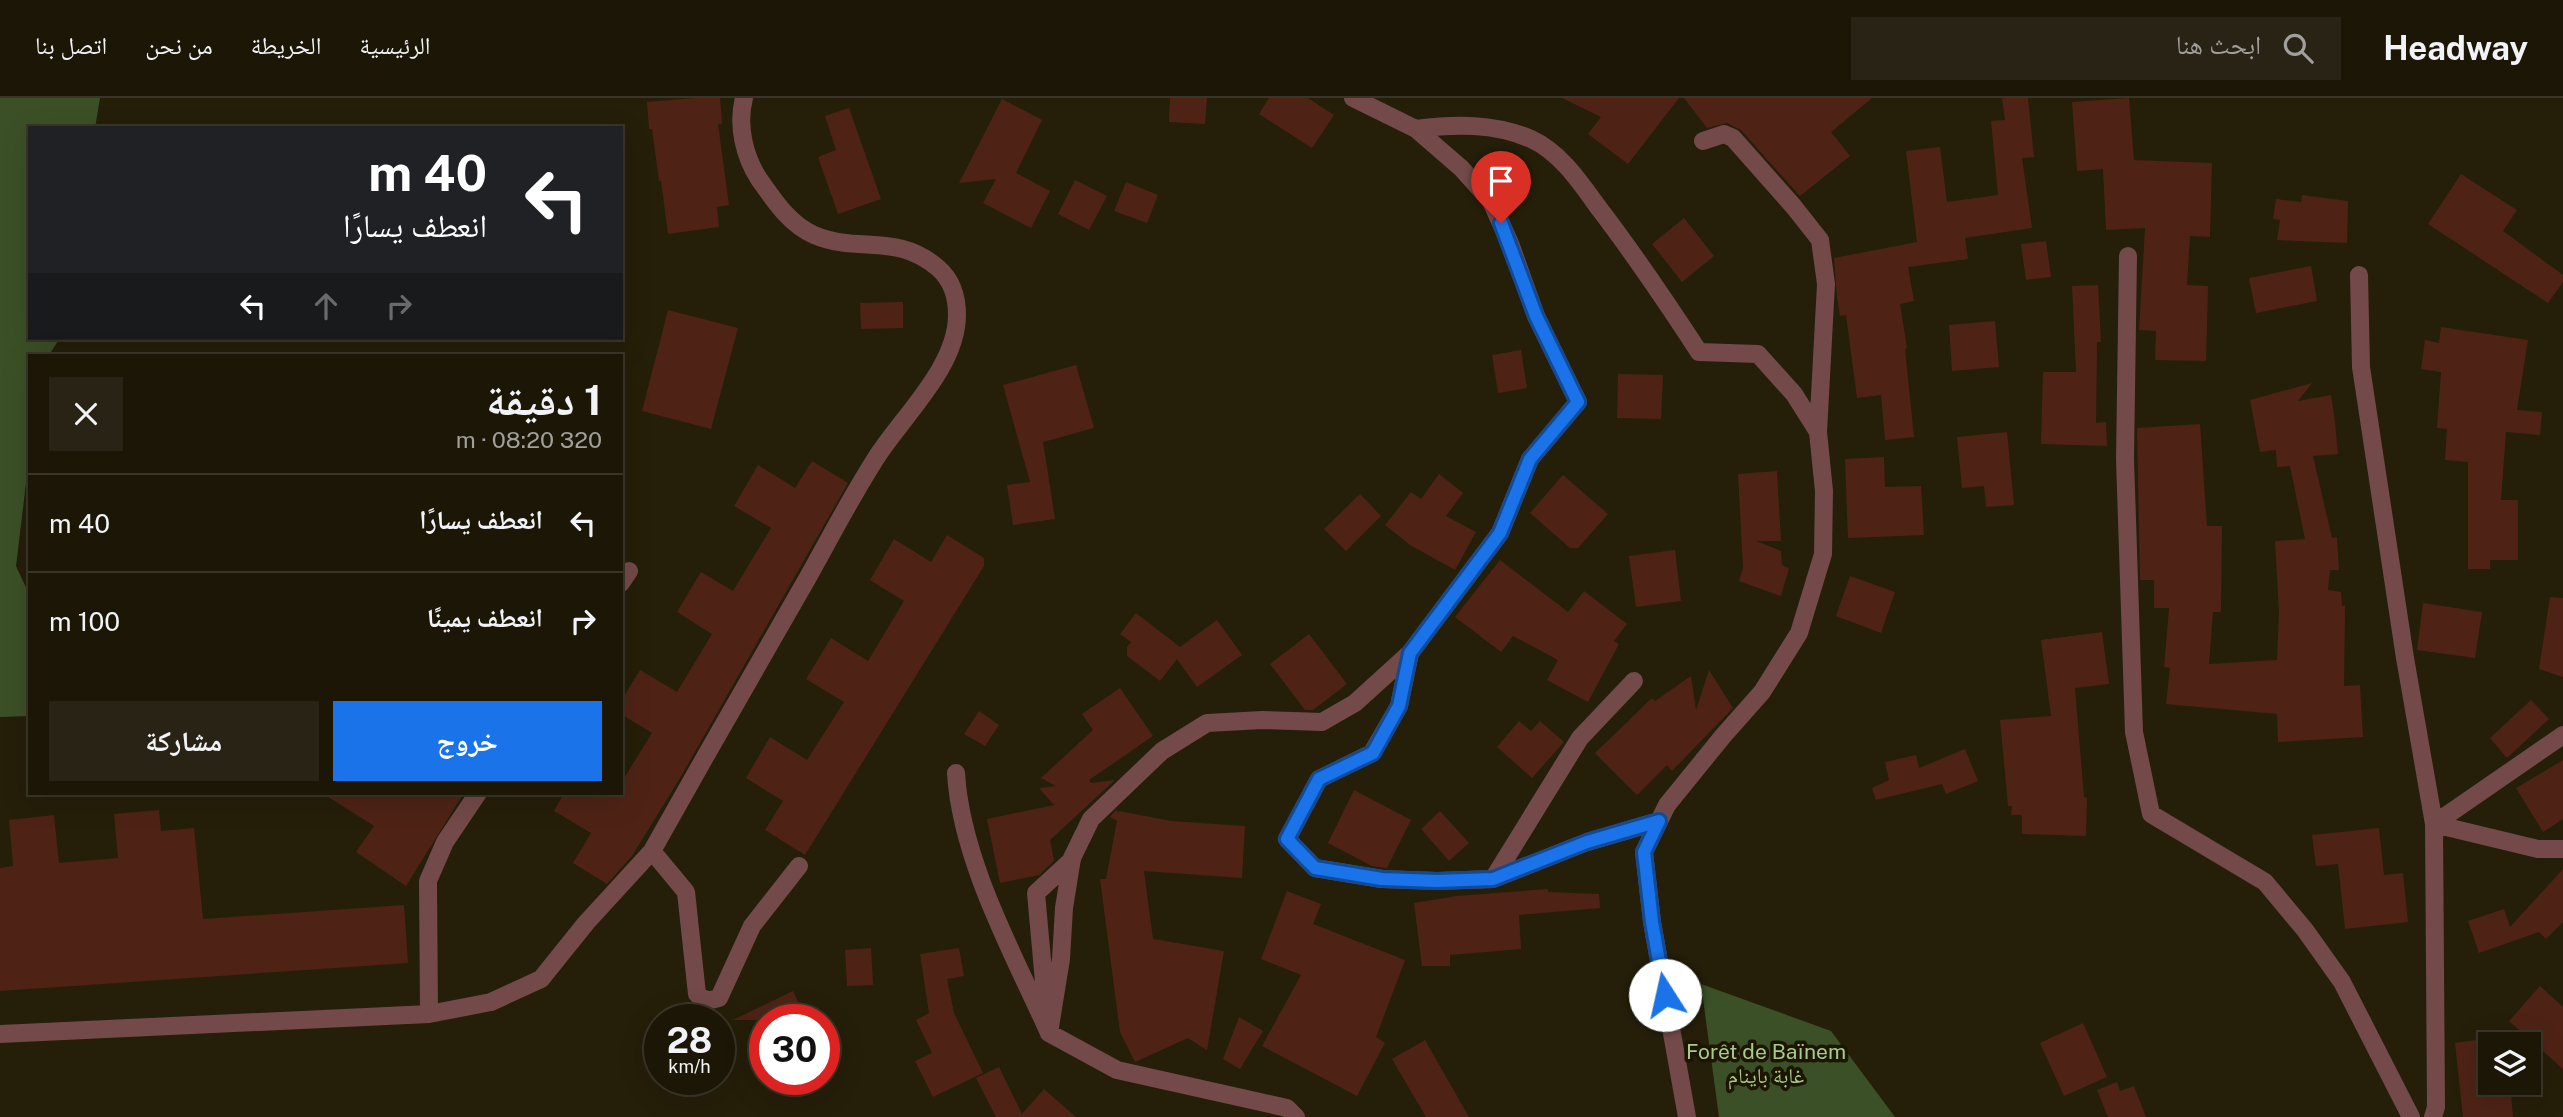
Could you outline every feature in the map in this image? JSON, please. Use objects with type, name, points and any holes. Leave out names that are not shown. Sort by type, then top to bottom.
[{"type":"street","points":[[0,1034],[429,1014],[491,1002],[541,979],[586,923],[652,850],[878,455],[950,352],[956,324],[955,296],[949,278],[923,256],[900,247],[876,243],[830,241],[811,234],[779,208],[754,171],[745,149],[741,125],[744,98]]},
{"type":"street","points":[[1049,1033],[1062,959],[1064,908],[1072,860],[1091,819],[1115,793],[1162,751],[1207,723],[1262,720],[1322,722],[1355,703],[1410,653],[1500,533],[1530,459],[1578,402],[1536,316],[1511,246],[1490,201],[1461,168],[1416,129],[1353,98]]},
{"type":"street","points":[[1416,129],[1455,124],[1495,128],[1533,140],[1567,165],[1626,243],[1699,352],[1758,355],[1794,394],[1818,432]]},
{"type":"street","points":[[1687,1117],[1652,922],[1644,852],[1667,805],[1762,692],[1799,633],[1823,555],[1824,491],[1818,432],[1826,284],[1820,240],[1733,138],[1724,134],[1703,141]]},
{"type":"street","points":[[2128,256],[2126,459],[2134,720],[2151,814],[2265,881],[2305,930],[2342,982],[2411,1117]]},
{"type":"street","points":[[2359,275],[2361,367],[2405,658],[2434,824],[2436,1107],[2433,1117]]},
{"type":"street","points":[[1410,653],[1399,706],[1373,753],[1319,779],[1287,839],[1315,868],[1382,879],[1493,879],[1587,842],[1659,821]]},
{"type":"street","points":[[1493,879],[1580,738],[1634,681]]},
{"type":"street","points":[[2434,824],[2563,735]]},
{"type":"street","points":[[956,773],[958,799],[989,901],[1049,1033],[1117,1070],[1287,1108],[1296,1117]]},
{"type":"street","points":[[429,1014],[428,881],[444,842],[477,795]]},
{"type":"street","points":[[2434,824],[2538,849],[2563,849]]},
{"type":"street","points":[[652,850],[686,891],[696,994],[703,1000],[710,1001],[719,998],[752,926],[799,866]]},
{"type":"street","points":[[1049,1033],[1036,893],[1072,860]]},
{"type":"green space","points":[[0,98],[100,98],[95,126],[28,126],[28,340],[59,340],[50,354],[28,354],[28,467],[16,566],[28,592],[28,716],[0,717]]},
{"type":"green space","name":"Forêt de Baïnem غابة باينام","points":[[1701,984],[1831,1031],[1895,1117],[1719,1117]]},
{"type":"building","points":[[720,98],[722,124],[718,124],[729,205],[717,207],[719,227],[668,234],[652,129],[649,129],[647,102]]},
{"type":"building","points":[[1170,98],[1207,98],[1205,124],[1169,122]]},
{"type":"building","points":[[1269,98],[1308,98],[1334,115],[1312,148],[1259,114]]},
{"type":"building","points":[[1562,98],[1679,98],[1628,164],[1588,134],[1601,117]]},
{"type":"building","points":[[1684,98],[1872,98],[1831,132],[1850,156],[1800,196],[1741,130],[1727,123],[1707,128]]},
{"type":"building","points":[[2002,98],[2028,98],[2034,157],[2022,158],[2032,228],[1965,238],[1968,259],[1908,267],[1914,301],[1900,304],[1907,348],[1914,437],[1885,440],[1881,395],[1857,398],[1846,315],[1840,316],[1834,258],[1917,242],[1906,151],[1940,147],[1947,202],[1998,195],[1991,121],[2005,120]]},
{"type":"building","points":[[2129,98],[2134,160],[2212,163],[2210,237],[2190,236],[2187,285],[2208,286],[2206,361],[2155,360],[2156,331],[2139,330],[2145,228],[2106,230],[2103,169],[2077,171],[2072,102]]},
{"type":"building","points":[[1002,99],[1042,120],[1016,173],[1050,191],[1031,228],[983,203],[996,179],[959,183]]},
{"type":"building","points":[[849,108],[881,199],[838,214],[818,157],[836,150],[825,116]]},
{"type":"building","points":[[2461,174],[2517,210],[2503,231],[2563,275],[2563,282],[2548,303],[2428,224]]},
{"type":"building","points":[[1075,180],[1107,196],[1089,230],[1058,214]]},
{"type":"building","points":[[1126,182],[1158,195],[1147,223],[1114,211]]},
{"type":"building","points":[[2302,195],[2348,201],[2347,243],[2277,240],[2280,220],[2273,219],[2276,199],[2301,202]]},
{"type":"building","points":[[1684,218],[1714,256],[1682,282],[1652,244]]},
{"type":"building","points":[[2046,241],[2051,277],[2026,280],[2021,244]]},
{"type":"building","points":[[2311,266],[2317,301],[2256,313],[2249,278]]},
{"type":"building","points":[[2098,285],[2101,342],[2097,342],[2096,423],[2106,422],[2107,446],[2041,444],[2043,372],[2076,372],[2072,286]]},
{"type":"building","points":[[903,302],[903,328],[861,329],[860,303]]},
{"type":"building","points":[[668,310],[738,328],[711,429],[642,411]]},
{"type":"building","points":[[1995,321],[1999,367],[1952,371],[1949,325]]},
{"type":"building","points":[[2441,327],[2528,340],[2517,410],[2542,412],[2540,435],[2506,432],[2501,500],[2518,500],[2518,560],[2490,560],[2490,569],[2468,569],[2468,462],[2445,460],[2447,429],[2437,428],[2441,372],[2421,369],[2425,340],[2439,343]]},
{"type":"building","points":[[1521,350],[1527,388],[1498,393],[1492,355]]},
{"type":"building","points":[[1076,365],[1094,428],[1043,442],[1055,519],[1013,525],[1007,485],[1030,482],[1003,385]]},
{"type":"building","points":[[1618,374],[1663,375],[1661,419],[1617,418]]},
{"type":"building","points":[[2312,383],[2298,401],[2331,395],[2335,422],[2338,454],[2313,456],[2332,538],[2337,537],[2339,570],[2330,570],[2328,590],[2341,592],[2342,606],[2345,606],[2344,686],[2360,685],[2363,737],[2278,742],[2277,714],[2166,704],[2170,668],[2164,667],[2169,608],[2154,608],[2154,580],[2140,580],[2137,428],[2200,424],[2207,526],[2222,526],[2221,612],[2213,612],[2209,664],[2277,660],[2279,611],[2275,541],[2305,539],[2290,466],[2277,467],[2276,450],[2260,452],[2250,400]]},
{"type":"building","points":[[2007,432],[2014,505],[1986,507],[1984,486],[1962,488],[1957,437]]},
{"type":"building","points":[[1884,457],[1885,487],[1921,486],[1924,535],[1848,538],[1845,459]]},
{"type":"building","points":[[812,461],[848,483],[680,778],[632,856],[607,884],[573,863],[591,833],[554,811],[563,795],[623,795],[623,780],[652,733],[623,715],[623,698],[640,670],[677,692],[712,634],[677,612],[701,572],[733,591],[771,528],[734,506],[758,465],[795,488]]},
{"type":"building","points":[[1777,471],[1781,541],[1756,541],[1781,551],[1782,565],[1789,568],[1781,596],[1739,581],[1743,568],[1738,474]]},
{"type":"building","points":[[1439,474],[1463,493],[1446,516],[1476,532],[1455,570],[1410,545],[1385,525],[1411,492],[1421,499]]},
{"type":"building","points":[[1563,475],[1608,514],[1578,548],[1570,548],[1530,513]]},
{"type":"building","points":[[1360,494],[1381,516],[1346,551],[1324,529]]},
{"type":"building","points":[[947,535],[984,558],[984,566],[805,855],[765,830],[783,801],[746,778],[770,737],[807,760],[844,702],[806,679],[831,638],[868,661],[904,601],[870,580],[894,539],[931,562]]},
{"type":"building","points":[[1675,550],[1681,601],[1636,607],[1629,556]]},
{"type":"building","points":[[1500,560],[1568,612],[1584,591],[1627,624],[1614,641],[1619,644],[1588,702],[1547,680],[1558,660],[1513,636],[1501,652],[1455,617]]},
{"type":"building","points":[[1850,576],[1895,592],[1881,633],[1836,616]]},
{"type":"building","points":[[2550,597],[2563,598],[2563,677],[2539,669]]},
{"type":"building","points":[[2423,603],[2482,612],[2475,658],[2417,650]]},
{"type":"building","points":[[1136,613],[1180,647],[1217,620],[1242,655],[1197,687],[1177,659],[1160,681],[1127,656],[1127,647],[1131,642],[1120,634]]},
{"type":"building","points":[[2102,632],[2109,684],[2075,688],[2084,797],[2087,798],[2086,836],[2022,834],[2022,815],[2011,815],[2012,806],[2008,806],[2000,720],[2051,716],[2041,640]]},
{"type":"building","points":[[1309,634],[1347,684],[1313,710],[1305,710],[1270,664]]},
{"type":"building","points":[[1709,670],[1733,708],[1672,771],[1667,765],[1637,795],[1595,753],[1652,698],[1655,701],[1691,676],[1696,710]]},
{"type":"building","points":[[1120,688],[1153,736],[1089,780],[1091,783],[1115,780],[1050,840],[1054,861],[1039,875],[1000,883],[987,819],[1054,805],[1039,788],[1056,786],[1041,778],[1093,730],[1082,714]]},
{"type":"building","points":[[2531,700],[2549,719],[2507,758],[2490,738]]},
{"type":"building","points":[[979,711],[999,725],[985,746],[964,734]]},
{"type":"building","points":[[1519,721],[1531,731],[1540,721],[1564,742],[1532,778],[1497,747]]},
{"type":"building","points":[[1965,749],[1978,781],[1946,794],[1942,784],[1876,800],[1872,788],[1889,780],[1885,762],[1916,755],[1919,768]]},
{"type":"building","points":[[2563,760],[2563,819],[2543,832],[2516,788]]},
{"type":"building","points":[[1354,790],[1411,820],[1387,868],[1372,866],[1328,843]]},
{"type":"building","points":[[325,795],[463,795],[406,886],[356,852],[374,826]]},
{"type":"building","points":[[159,810],[161,831],[194,828],[203,919],[404,905],[408,963],[0,991],[0,868],[13,866],[9,820],[54,815],[59,863],[118,858],[114,814]]},
{"type":"building","points":[[1116,810],[1119,813],[1171,821],[1245,826],[1242,878],[1144,871],[1153,939],[1224,951],[1207,1050],[1188,1038],[1135,1062],[1120,1032],[1100,879],[1106,879],[1117,821],[1110,817]]},
{"type":"building","points":[[1440,811],[1469,843],[1449,861],[1421,829]]},
{"type":"building","points":[[2379,828],[2384,875],[2403,873],[2408,922],[2345,929],[2338,864],[2316,866],[2312,835]]},
{"type":"building","points":[[2563,869],[2563,922],[2546,939],[2539,932],[2479,953],[2468,921],[2504,909],[2510,927]]},
{"type":"building","points":[[1548,889],[1548,892],[1599,894],[1600,908],[1519,915],[1521,949],[1450,955],[1450,966],[1422,966],[1414,903],[1457,896]]},
{"type":"building","points":[[1287,891],[1321,904],[1313,924],[1405,960],[1376,1037],[1385,1043],[1357,1096],[1262,1046],[1301,975],[1261,959]]},
{"type":"building","points":[[871,948],[873,985],[847,986],[845,950]]},
{"type":"building","points":[[959,948],[964,976],[947,979],[954,1013],[983,1073],[933,1097],[915,1061],[932,1053],[916,1020],[929,1013],[920,954]]},
{"type":"building","points":[[2540,986],[2563,1007],[2563,1069],[2541,1049],[2541,1032],[2521,1032],[2509,1021]]},
{"type":"building","points":[[793,991],[799,1004],[766,1004]]},
{"type":"building","points":[[749,1012],[749,1020],[735,1019]]},
{"type":"building","points":[[1239,1017],[1263,1031],[1240,1069],[1223,1059]]},
{"type":"building","points":[[2083,1023],[2107,1077],[2064,1096],[2040,1043]]},
{"type":"building","points":[[1425,1040],[1469,1117],[1426,1117],[1392,1059]]},
{"type":"building","points":[[2478,1040],[2478,1095],[2511,1095],[2513,1117],[2463,1117],[2455,1043]]},
{"type":"building","points":[[999,1067],[1022,1114],[1044,1089],[1076,1117],[996,1117],[976,1078]]},
{"type":"building","points":[[2117,1082],[2120,1091],[2134,1086],[2146,1117],[2108,1117],[2097,1090]]},
{"type":"route","points":[[1501,223],[1536,316],[1578,402],[1530,459],[1500,533],[1410,653],[1399,706],[1373,753],[1319,779],[1287,839],[1315,868],[1382,879],[1493,879],[1587,842],[1659,821],[1644,852],[1652,922],[1665,995]]}]
